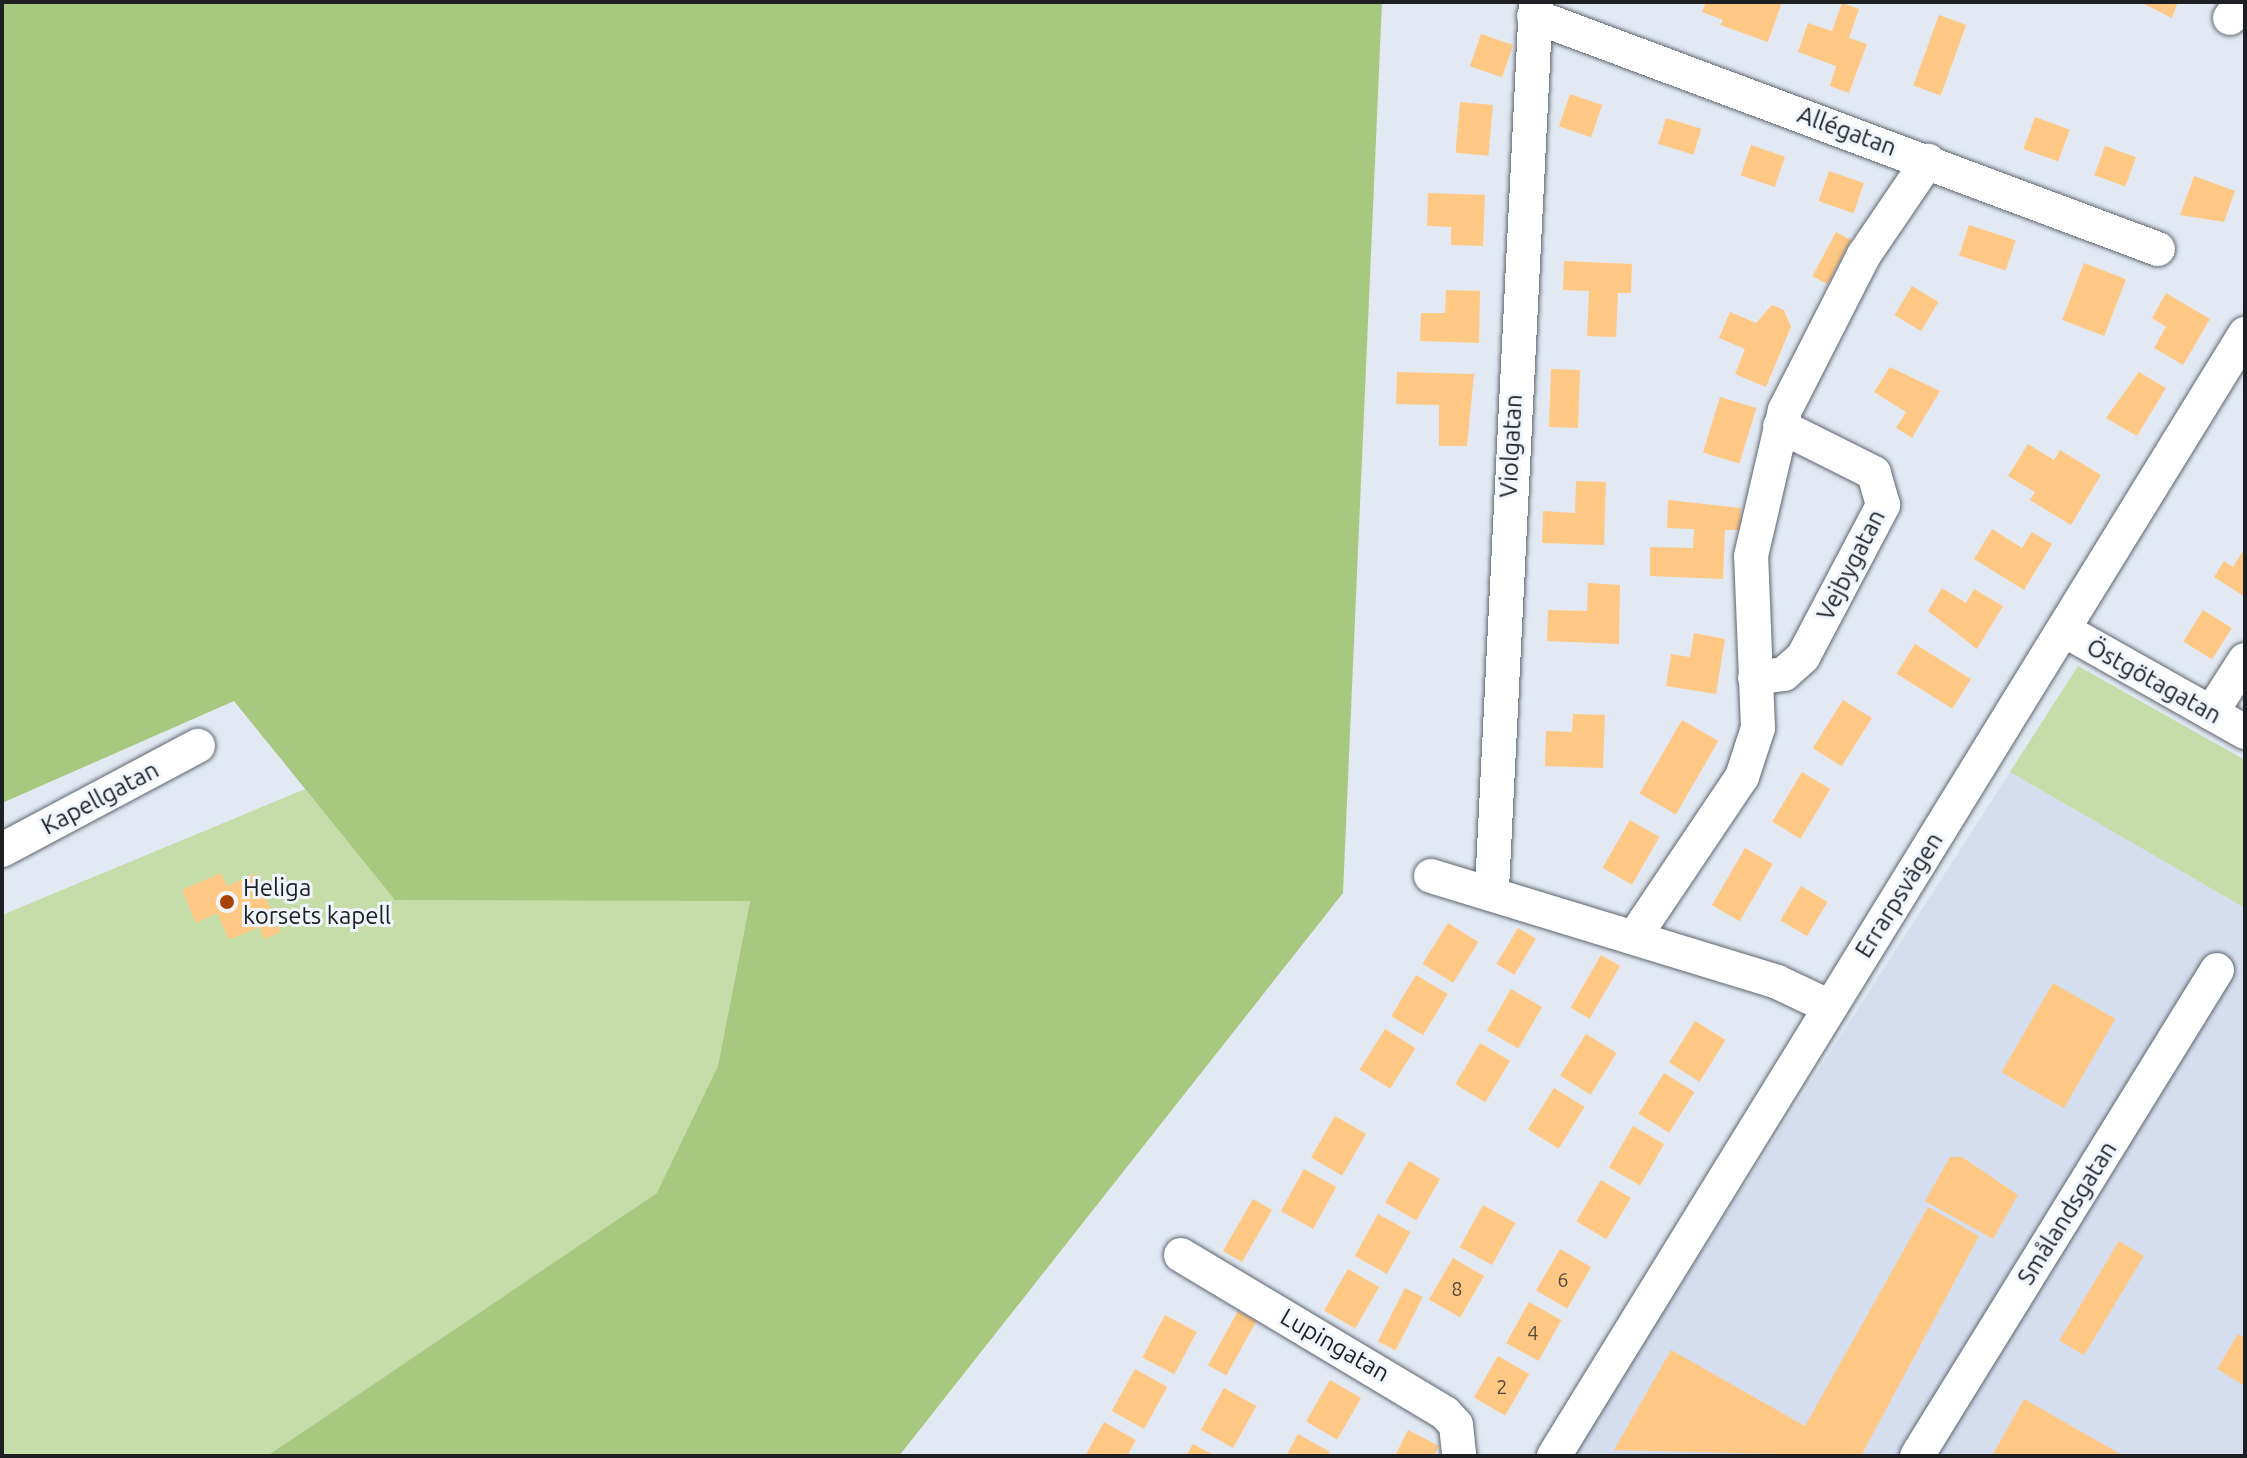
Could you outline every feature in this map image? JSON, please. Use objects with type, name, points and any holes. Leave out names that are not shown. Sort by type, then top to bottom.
[{"type":"street","name":"Allégatan","points":[[1535,9],[2158,249]]},
{"type":"street","name":"Violgatan","points":[[1492,889],[1535,9]]},
{"type":"street","points":[[1635,936],[1742,777],[1758,728],[1751,556],[1780,426],[1838,301],[1928,161]]},
{"type":"street","name":"Errarpsvägen","points":[[1554,1456],[2245,334]]},
{"type":"street","name":"Vejbygatan","points":[[1755,678],[1784,674],[1803,657],[1883,505],[1874,473],[1780,426]]},
{"type":"street","name":"Östgötagatan","points":[[2064,630],[2245,732]]},
{"type":"street","points":[[2211,713],[2245,660]]},
{"type":"street","name":"Kapellgatan","points":[[2,850],[198,746]]},
{"type":"street","points":[[1431,876],[1492,889],[1635,936],[1830,1007]]},
{"type":"street","name":"Smålandsgatan","points":[[1917,1456],[2217,970]]},
{"type":"street","name":"Lupingatan","points":[[1181,1255],[1445,1413],[1456,1425],[1459,1456]]},
{"type":"shaded area","points":[[2010,772],[2245,908],[2245,1456],[1572,1454]]},
{"type":"green space","points":[[2,2],[1382,2],[1343,893],[899,1456],[267,1456],[657,1193],[718,1066],[750,901],[395,900],[234,701],[2,803]]},
{"type":"green space","points":[[2078,666],[2245,760],[2245,908],[2010,772]]},
{"type":"green space","points":[[305,789],[396,900],[750,900],[718,1066],[658,1193],[267,1456],[2,1456],[2,915]]},
{"type":"building","points":[[1706,2],[1782,2],[1768,42],[1720,25],[1723,20],[1702,12]]},
{"type":"building","points":[[2140,2],[2178,2],[2172,18]]},
{"type":"building","points":[[1842,3],[1859,9],[1849,38],[1867,44],[1849,93],[1830,86],[1836,66],[1798,52],[1808,23],[1832,31]]},
{"type":"building","points":[[1939,15],[1966,25],[1941,95],[1913,85]]},
{"type":"building","points":[[1481,34],[1513,45],[1502,77],[1470,66]]},
{"type":"building","points":[[1570,94],[1602,105],[1591,137],[1559,126]]},
{"type":"building","points":[[1460,102],[1493,105],[1488,156],[1456,153]]},
{"type":"building","points":[[2035,117],[2070,130],[2058,162],[2023,149]]},
{"type":"building","points":[[1666,118],[1701,129],[1693,155],[1658,144]]},
{"type":"building","points":[[1751,145],[1785,157],[1775,187],[1741,175]]},
{"type":"building","points":[[2105,146],[2136,157],[2125,186],[2094,175]]},
{"type":"building","points":[[1829,171],[1864,183],[1854,213],[1819,201]]},
{"type":"building","points":[[2194,176],[2235,191],[2224,222],[2180,215]]},
{"type":"building","points":[[1428,193],[1485,195],[1483,246],[1451,245],[1451,227],[1427,226]]},
{"type":"building","points":[[1969,225],[2016,240],[2006,271],[1959,255]]},
{"type":"building","points":[[1836,232],[1851,240],[1828,284],[1813,276]]},
{"type":"building","points":[[1564,261],[1632,264],[1631,293],[1618,293],[1616,337],[1587,336],[1589,291],[1563,290]]},
{"type":"building","points":[[2084,263],[2126,279],[2104,336],[2062,320]]},
{"type":"building","points":[[1912,286],[1939,302],[1921,331],[1894,315]]},
{"type":"building","points":[[1446,290],[1480,291],[1479,343],[1420,341],[1421,313],[1445,313]]},
{"type":"building","points":[[2166,293],[2210,319],[2183,365],[2154,348],[2166,327],[2152,318]]},
{"type":"building","points":[[1772,305],[1784,310],[1791,327],[1766,387],[1735,374],[1745,349],[1719,338],[1730,312],[1756,323]]},
{"type":"building","points":[[1890,367],[1940,391],[1912,438],[1896,428],[1906,412],[1874,392]]},
{"type":"building","points":[[1551,369],[1580,370],[1578,428],[1549,427]]},
{"type":"building","points":[[1397,372],[1474,374],[1467,446],[1439,446],[1439,405],[1396,404]]},
{"type":"building","points":[[2139,372],[2166,388],[2137,436],[2106,418]]},
{"type":"building","points":[[1720,397],[1756,408],[1739,464],[1703,452]]},
{"type":"building","points":[[2028,444],[2054,460],[2060,450],[2101,475],[2071,525],[2030,500],[2035,492],[2008,476]]},
{"type":"building","points":[[1576,481],[1606,482],[1604,545],[1542,543],[1543,511],[1575,513]]},
{"type":"building","points":[[1668,500],[1741,508],[1740,530],[1725,530],[1723,579],[1650,576],[1650,547],[1693,548],[1694,529],[1667,528]]},
{"type":"building","points":[[1992,529],[2022,548],[2032,532],[2052,544],[2024,590],[1974,559]]},
{"type":"building","points":[[2245,548],[2245,597],[2214,577],[2224,561],[2233,567]]},
{"type":"building","points":[[1588,583],[1620,585],[1619,644],[1547,641],[1548,610],[1587,611]]},
{"type":"building","points":[[1942,588],[1966,603],[1974,589],[2003,606],[1977,649],[1928,611]]},
{"type":"building","points":[[2203,610],[2232,628],[2212,659],[2183,641]]},
{"type":"building","points":[[1694,633],[1725,639],[1716,694],[1666,686],[1671,654],[1690,657]]},
{"type":"building","points":[[1915,644],[1971,679],[1952,709],[1896,674]]},
{"type":"building","points":[[1843,700],[1872,718],[1842,766],[1813,748]]},
{"type":"building","points":[[1573,714],[1605,715],[1603,768],[1545,766],[1546,731],[1572,732]]},
{"type":"building","points":[[1682,720],[1718,741],[1676,815],[1640,794]]},
{"type":"building","points":[[1802,772],[1830,789],[1800,839],[1772,822]]},
{"type":"building","points":[[1630,820],[1659,837],[1632,885],[1602,868]]},
{"type":"building","points":[[1745,848],[1773,864],[1740,921],[1712,905]]},
{"type":"building","name":"Heliga korsets kapell","points":[[221,873],[227,886],[255,874],[281,932],[264,939],[259,927],[229,940],[217,913],[196,923],[182,890]]},
{"type":"building","points":[[1801,886],[1828,902],[1807,936],[1780,920]]},
{"type":"building","points":[[1448,923],[1479,942],[1453,983],[1423,964]]},
{"type":"building","points":[[1518,928],[1536,939],[1514,975],[1496,964]]},
{"type":"building","points":[[1601,955],[1620,966],[1590,1019],[1570,1008]]},
{"type":"building","points":[[1416,975],[1448,994],[1423,1035],[1391,1016]]},
{"type":"building","points":[[2053,983],[2115,1019],[2064,1108],[2002,1072]]},
{"type":"building","points":[[1511,989],[1542,1007],[1518,1049],[1487,1031]]},
{"type":"building","points":[[1695,1021],[1726,1040],[1700,1082],[1669,1063]]},
{"type":"building","points":[[1385,1029],[1416,1048],[1390,1089],[1360,1070]]},
{"type":"building","points":[[1586,1034],[1617,1053],[1591,1095],[1560,1076]]},
{"type":"building","points":[[1480,1043],[1510,1061],[1485,1102],[1455,1084]]},
{"type":"building","points":[[1664,1073],[1695,1092],[1669,1133],[1639,1114]]},
{"type":"building","points":[[1554,1088],[1585,1107],[1559,1149],[1528,1130]]},
{"type":"building","points":[[1335,1116],[1366,1134],[1342,1176],[1311,1158]]},
{"type":"building","points":[[1633,1126],[1664,1144],[1640,1186],[1609,1168]]},
{"type":"building","points":[[1950,1157],[1962,1157],[2018,1195],[1993,1239],[1925,1201]]},
{"type":"building","points":[[1409,1161],[1440,1179],[1416,1221],[1385,1203]]},
{"type":"building","points":[[1304,1169],[1336,1187],[1313,1229],[1281,1211]]},
{"type":"building","points":[[1601,1180],[1631,1198],[1606,1239],[1576,1221]]},
{"type":"building","points":[[1253,1199],[1272,1210],[1242,1262],[1223,1251]]},
{"type":"building","points":[[1483,1205],[1515,1223],[1492,1265],[1460,1247]]},
{"type":"building","points":[[1928,1207],[1979,1236],[1861,1456],[1614,1450],[1671,1350],[1805,1426]]},
{"type":"building","points":[[1378,1214],[1410,1232],[1387,1274],[1355,1256]]},
{"type":"building","points":[[2119,1241],[2144,1256],[2084,1355],[2059,1340]]},
{"type":"building","points":[[1560,1249],[1591,1267],[1567,1309],[1536,1291]]},
{"type":"building","points":[[1453,1258],[1484,1276],[1460,1318],[1429,1300]]},
{"type":"building","points":[[1348,1269],[1379,1287],[1355,1329],[1324,1311]]},
{"type":"building","points":[[1405,1288],[1423,1297],[1396,1351],[1378,1341]]},
{"type":"building","points":[[1529,1302],[1561,1320],[1539,1361],[1506,1343]]},
{"type":"building","points":[[1238,1311],[1256,1321],[1226,1375],[1208,1365]]},
{"type":"building","points":[[1165,1315],[1197,1332],[1174,1374],[1142,1357]]},
{"type":"building","points":[[2238,1334],[2245,1338],[2245,1386],[2217,1369]]},
{"type":"building","points":[[1498,1356],[1529,1374],[1505,1416],[1474,1398]]},
{"type":"building","points":[[1135,1369],[1167,1387],[1144,1429],[1112,1411]]},
{"type":"building","points":[[1330,1380],[1361,1398],[1337,1440],[1306,1422]]},
{"type":"building","points":[[1224,1388],[1256,1406],[1233,1448],[1201,1430]]},
{"type":"building","points":[[2024,1399],[2124,1456],[1992,1456]]},
{"type":"building","points":[[1104,1422],[1136,1440],[1127,1456],[1085,1456]]},
{"type":"building","points":[[1408,1430],[1439,1446],[1434,1456],[1395,1456]]},
{"type":"building","points":[[1298,1434],[1330,1452],[1327,1456],[1286,1456]]},
{"type":"building","points":[[1193,1444],[1216,1456],[1186,1456]]},
{"type":"place","name":"Heliga korsets kapell","points":[[227,902]]}]
